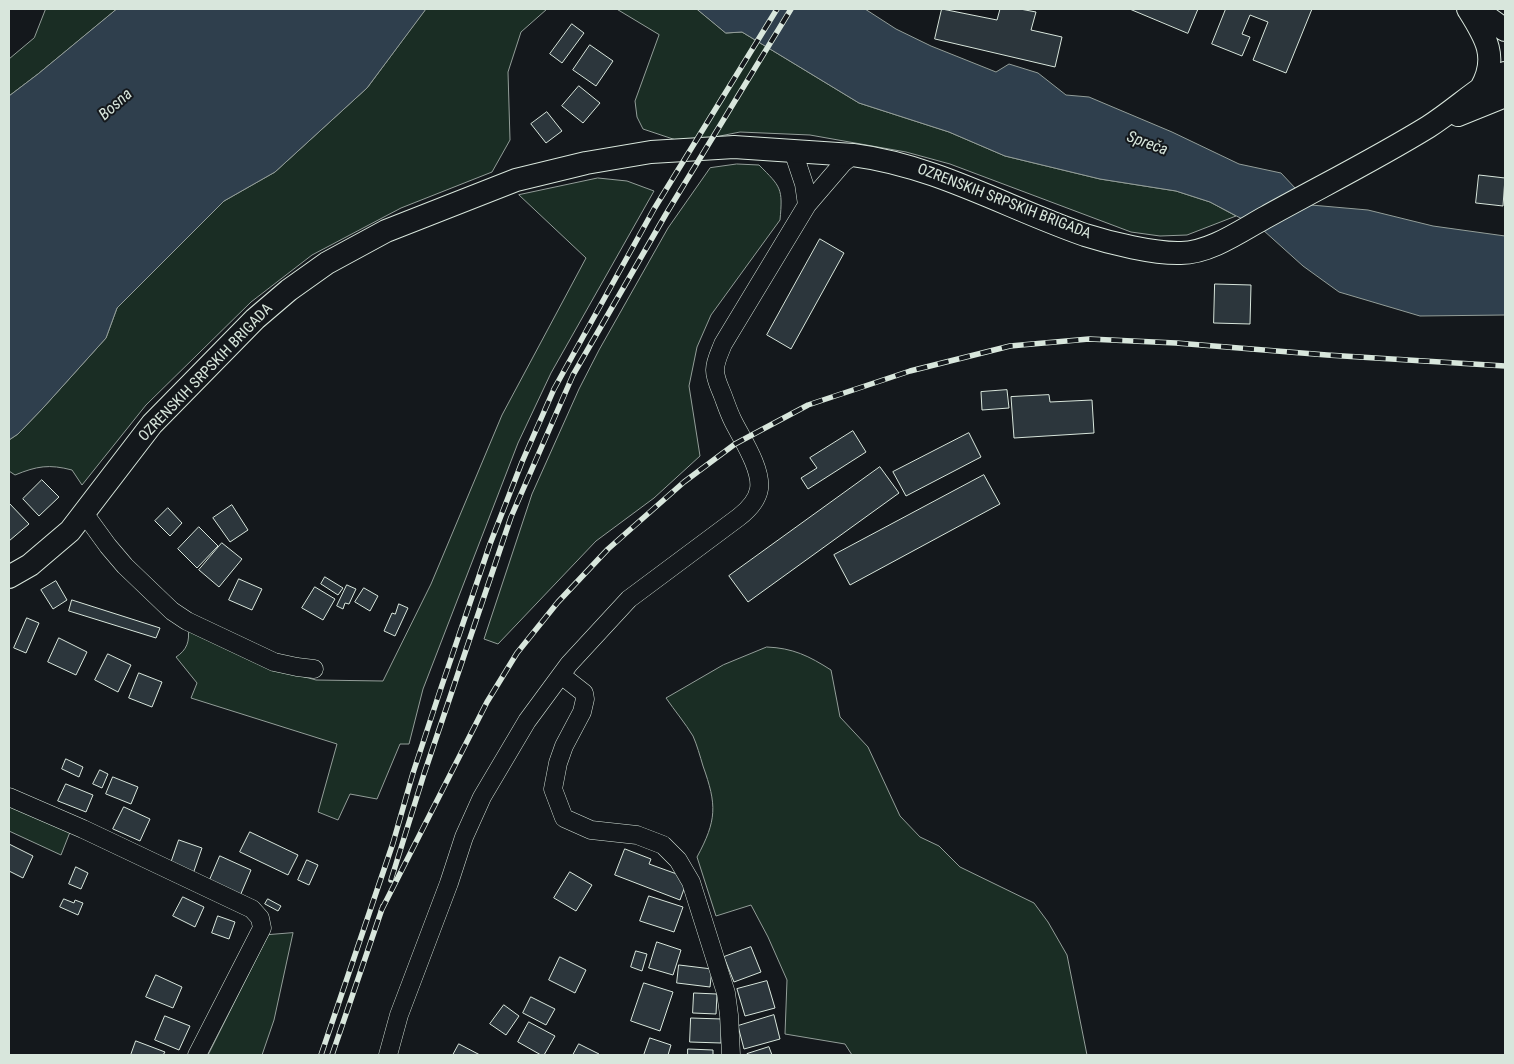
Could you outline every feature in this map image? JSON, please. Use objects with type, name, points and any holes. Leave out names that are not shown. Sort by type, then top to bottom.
[{"type":"main road","points":[[1468,9],[1484,34],[1488,47],[1488,77],[1481,88]]},
{"type":"main road","points":[[1476,9],[1505,30]]},
{"type":"main road","name":"OZRENSKIH SRPSKIH BRIGADA","points":[[9,577],[30,565],[56,544],[84,513],[152,424],[254,319],[289,290],[327,263],[386,231],[516,180],[586,163],[651,152],[734,147],[854,155],[925,171],[1085,235],[1138,248],[1181,254],[1210,247],[1360,166],[1429,126],[1505,73]]},
{"type":"main road","name":"OZRENSKIH SRPSKIH BRIGADA","points":[[1429,126],[1505,96]]},
{"type":"street","points":[[793,151],[804,184],[807,205]]},
{"type":"street","points":[[388,1055],[399,1015],[449,883],[464,837],[482,797],[527,721],[569,664],[629,599],[749,509],[755,499],[759,490],[756,472],[732,419],[715,370],[722,344],[807,205],[835,172],[854,155]]},
{"type":"street","points":[[84,513],[125,566],[172,611],[187,621],[274,662],[297,667],[314,668]]},
{"type":"street","points":[[562,675],[584,693],[585,699],[582,712],[564,746],[554,780],[553,789],[564,818],[591,830],[636,835],[663,845],[678,860],[691,882],[726,994],[731,1055]]},
{"type":"street","points":[[9,797],[84,829],[206,886],[252,908],[258,914],[262,928],[197,1055]]},
{"type":"green space","points":[[46,9],[117,9],[9,96],[9,59],[34,38]]},
{"type":"green space","points":[[426,9],[547,9],[521,32],[508,72],[510,140],[492,172],[401,208],[312,255],[251,302],[146,405],[82,485],[72,470],[64,468],[43,467],[15,475],[9,471],[9,440],[18,434],[43,408],[106,338],[117,308],[224,201],[275,172],[367,88]]},
{"type":"green space","points":[[617,9],[697,9],[726,33],[742,32],[859,103],[949,132],[1005,156],[1100,179],[1176,191],[1210,202],[1236,216],[1187,235],[1160,236],[1131,232],[950,164],[906,152],[810,135],[740,132],[685,143],[643,129],[637,117],[635,101],[659,35]]},
{"type":"green space","points":[[737,164],[759,165],[772,178],[780,194],[780,220],[711,315],[697,347],[689,386],[700,456],[654,498],[596,541],[498,644],[484,639],[532,494],[579,389],[599,350],[668,228],[710,168]]},
{"type":"green space","points":[[598,178],[627,181],[654,191],[551,373],[518,443],[423,689],[409,744],[400,744],[377,799],[350,794],[338,820],[318,812],[337,744],[191,698],[197,683],[176,657],[187,645],[189,637],[188,628],[275,669],[316,680],[383,681],[431,584],[502,415],[586,258],[519,195]]},
{"type":"green space","points":[[767,647],[785,649],[800,654],[831,670],[840,717],[868,747],[900,816],[920,837],[939,846],[960,867],[1034,903],[1048,922],[1067,955],[1087,1055],[852,1055],[845,1044],[785,1034],[787,980],[751,905],[716,916],[697,857],[704,844],[711,822],[713,802],[711,791],[693,736],[666,698],[723,665]]},
{"type":"green space","points":[[9,804],[70,832],[61,855],[9,831]]},
{"type":"green space","points":[[293,933],[274,1020],[262,1055],[208,1055],[268,935]]},
{"type":"water","name":"Bosna","points":[[117,9],[426,9],[367,88],[275,172],[224,201],[117,308],[106,338],[43,408],[18,434],[9,440],[9,96]]},
{"type":"water","name":"Spreča","points":[[697,9],[865,9],[896,29],[931,46],[996,72],[1009,64],[1038,73],[1066,95],[1089,97],[1172,132],[1239,164],[1281,173],[1311,205],[1368,210],[1433,226],[1505,236],[1505,315],[1420,316],[1339,292],[1303,266],[1263,230],[1210,202],[1176,191],[1100,179],[1005,156],[949,132],[859,103],[742,32],[726,33]]},
{"type":"building","points":[[942,9],[997,20],[1000,9],[1020,9],[1036,12],[1031,30],[1062,37],[1055,67],[935,39]]},
{"type":"building","points":[[1130,9],[1198,9],[1188,33]]},
{"type":"building","points":[[1226,9],[1312,9],[1286,73],[1253,60],[1268,22],[1250,15],[1242,34],[1250,37],[1242,56],[1212,44]]},
{"type":"building","points":[[572,24],[584,33],[562,63],[550,54]]},
{"type":"building","points":[[590,45],[613,61],[596,86],[573,70]]},
{"type":"building","points":[[579,86],[600,103],[583,123],[562,106]]},
{"type":"building","points":[[547,112],[562,131],[546,143],[531,124]]},
{"type":"building","points":[[1479,175],[1505,178],[1503,206],[1476,203]]},
{"type":"building","points":[[820,239],[844,253],[791,349],[767,335]]},
{"type":"building","points":[[1215,284],[1251,285],[1250,324],[1214,323]]},
{"type":"building","points":[[1007,390],[1009,408],[982,410],[981,392]]},
{"type":"building","points":[[1049,395],[1050,402],[1092,400],[1094,433],[1014,438],[1011,397]]},
{"type":"building","points":[[853,431],[866,452],[808,489],[801,478],[817,468],[810,458]]},
{"type":"building","points":[[969,433],[981,457],[906,496],[893,472]]},
{"type":"building","points":[[880,467],[899,493],[748,602],[729,576]]},
{"type":"building","points":[[984,475],[1000,504],[850,585],[834,555]]},
{"type":"building","points":[[42,480],[59,497],[39,516],[23,499]]},
{"type":"building","points":[[9,503],[29,524],[9,541]]},
{"type":"building","points":[[232,505],[248,530],[230,542],[213,518]]},
{"type":"building","points":[[168,508],[182,523],[170,536],[155,521]]},
{"type":"building","points":[[199,527],[218,546],[197,568],[178,549]]},
{"type":"building","points":[[222,543],[242,559],[219,587],[199,570]]},
{"type":"building","points":[[325,577],[343,588],[338,595],[321,584]]},
{"type":"building","points":[[239,579],[262,589],[252,610],[229,600]]},
{"type":"building","points":[[56,581],[67,600],[53,609],[41,590]]},
{"type":"building","points":[[347,585],[356,589],[349,604],[345,603],[343,609],[337,606]]},
{"type":"building","points":[[315,587],[335,599],[323,620],[302,608]]},
{"type":"building","points":[[364,588],[378,596],[370,611],[355,602]]},
{"type":"building","points":[[72,600],[160,628],[156,638],[69,611]]},
{"type":"building","points":[[399,604],[408,608],[395,636],[384,631],[392,613],[395,614]]},
{"type":"building","points":[[27,618],[39,623],[26,653],[14,648]]},
{"type":"building","points":[[59,638],[87,652],[76,675],[48,662]]},
{"type":"building","points":[[108,654],[131,665],[118,692],[95,680]]},
{"type":"building","points":[[139,673],[162,682],[152,707],[129,698]]},
{"type":"building","points":[[66,759],[83,767],[79,777],[62,769]]},
{"type":"building","points":[[100,770],[108,774],[102,788],[93,784]]},
{"type":"building","points":[[113,777],[138,787],[131,804],[106,794]]},
{"type":"building","points":[[66,784],[93,795],[86,812],[58,801]]},
{"type":"building","points":[[124,807],[150,819],[140,841],[113,829]]},
{"type":"building","points":[[250,832],[298,855],[288,875],[240,852]]},
{"type":"building","points":[[179,840],[202,848],[193,874],[170,866]]},
{"type":"building","points":[[9,844],[33,856],[23,878],[9,871]]},
{"type":"building","points":[[625,849],[651,859],[649,864],[688,878],[680,900],[615,875]]},
{"type":"building","points":[[220,856],[251,870],[240,896],[209,882]]},
{"type":"building","points":[[307,860],[318,865],[309,885],[298,880]]},
{"type":"building","points":[[76,867],[88,873],[81,889],[69,884]]},
{"type":"building","points":[[570,872],[592,885],[576,911],[554,898]]},
{"type":"building","points":[[649,896],[683,907],[674,932],[640,921]]},
{"type":"building","points":[[183,897],[204,907],[195,927],[173,916]]},
{"type":"building","points":[[64,899],[74,903],[75,900],[83,903],[78,915],[60,907]]},
{"type":"building","points":[[268,899],[281,906],[278,911],[265,904]]},
{"type":"building","points":[[218,916],[235,922],[229,939],[212,933]]},
{"type":"building","points":[[657,942],[681,950],[673,975],[649,968]]},
{"type":"building","points":[[751,947],[761,972],[734,982],[724,957]]},
{"type":"building","points":[[636,951],[647,954],[642,971],[631,967]]},
{"type":"building","points":[[560,957],[586,970],[575,993],[549,980]]},
{"type":"building","points":[[679,965],[712,969],[710,987],[677,983]]},
{"type":"building","points":[[156,975],[182,987],[173,1008],[146,997]]},
{"type":"building","points":[[767,981],[775,1008],[745,1016],[737,989]]},
{"type":"building","points":[[644,983],[673,992],[660,1031],[631,1021]]},
{"type":"building","points":[[694,993],[717,994],[716,1014],[693,1013]]},
{"type":"building","points":[[531,997],[555,1009],[546,1025],[523,1013]]},
{"type":"building","points":[[504,1005],[519,1016],[506,1035],[490,1024]]},
{"type":"building","points":[[774,1015],[780,1039],[744,1049],[738,1026]]},
{"type":"building","points":[[165,1016],[190,1026],[179,1050],[155,1040]]},
{"type":"building","points":[[691,1018],[722,1019],[721,1043],[690,1042]]},
{"type":"building","points":[[529,1022],[555,1036],[544,1055],[518,1042]]},
{"type":"building","points":[[650,1038],[671,1045],[668,1055],[644,1055]]},
{"type":"building","points":[[136,1041],[165,1052],[163,1055],[131,1055]]},
{"type":"building","points":[[459,1044],[480,1055],[453,1055]]},
{"type":"building","points":[[579,1044],[599,1054],[573,1055]]},
{"type":"building","points":[[769,1047],[772,1055],[747,1055],[747,1054]]},
{"type":"building","points":[[688,1049],[713,1050],[713,1055],[688,1055]]},
{"type":"railway","points":[[321,1055],[393,843],[413,773],[440,691],[490,544],[522,462],[554,389],[654,209],[777,9]]},
{"type":"railway","points":[[391,880],[424,774],[511,517],[573,375],[666,214],[791,9]]},
{"type":"railway","points":[[381,911],[487,702],[517,653],[558,602],[608,549],[684,482],[735,444],[808,405],[910,371],[1010,346],[1089,339],[1176,343],[1505,366]]},
{"type":"railway","points":[[332,1055],[383,906]]}]
